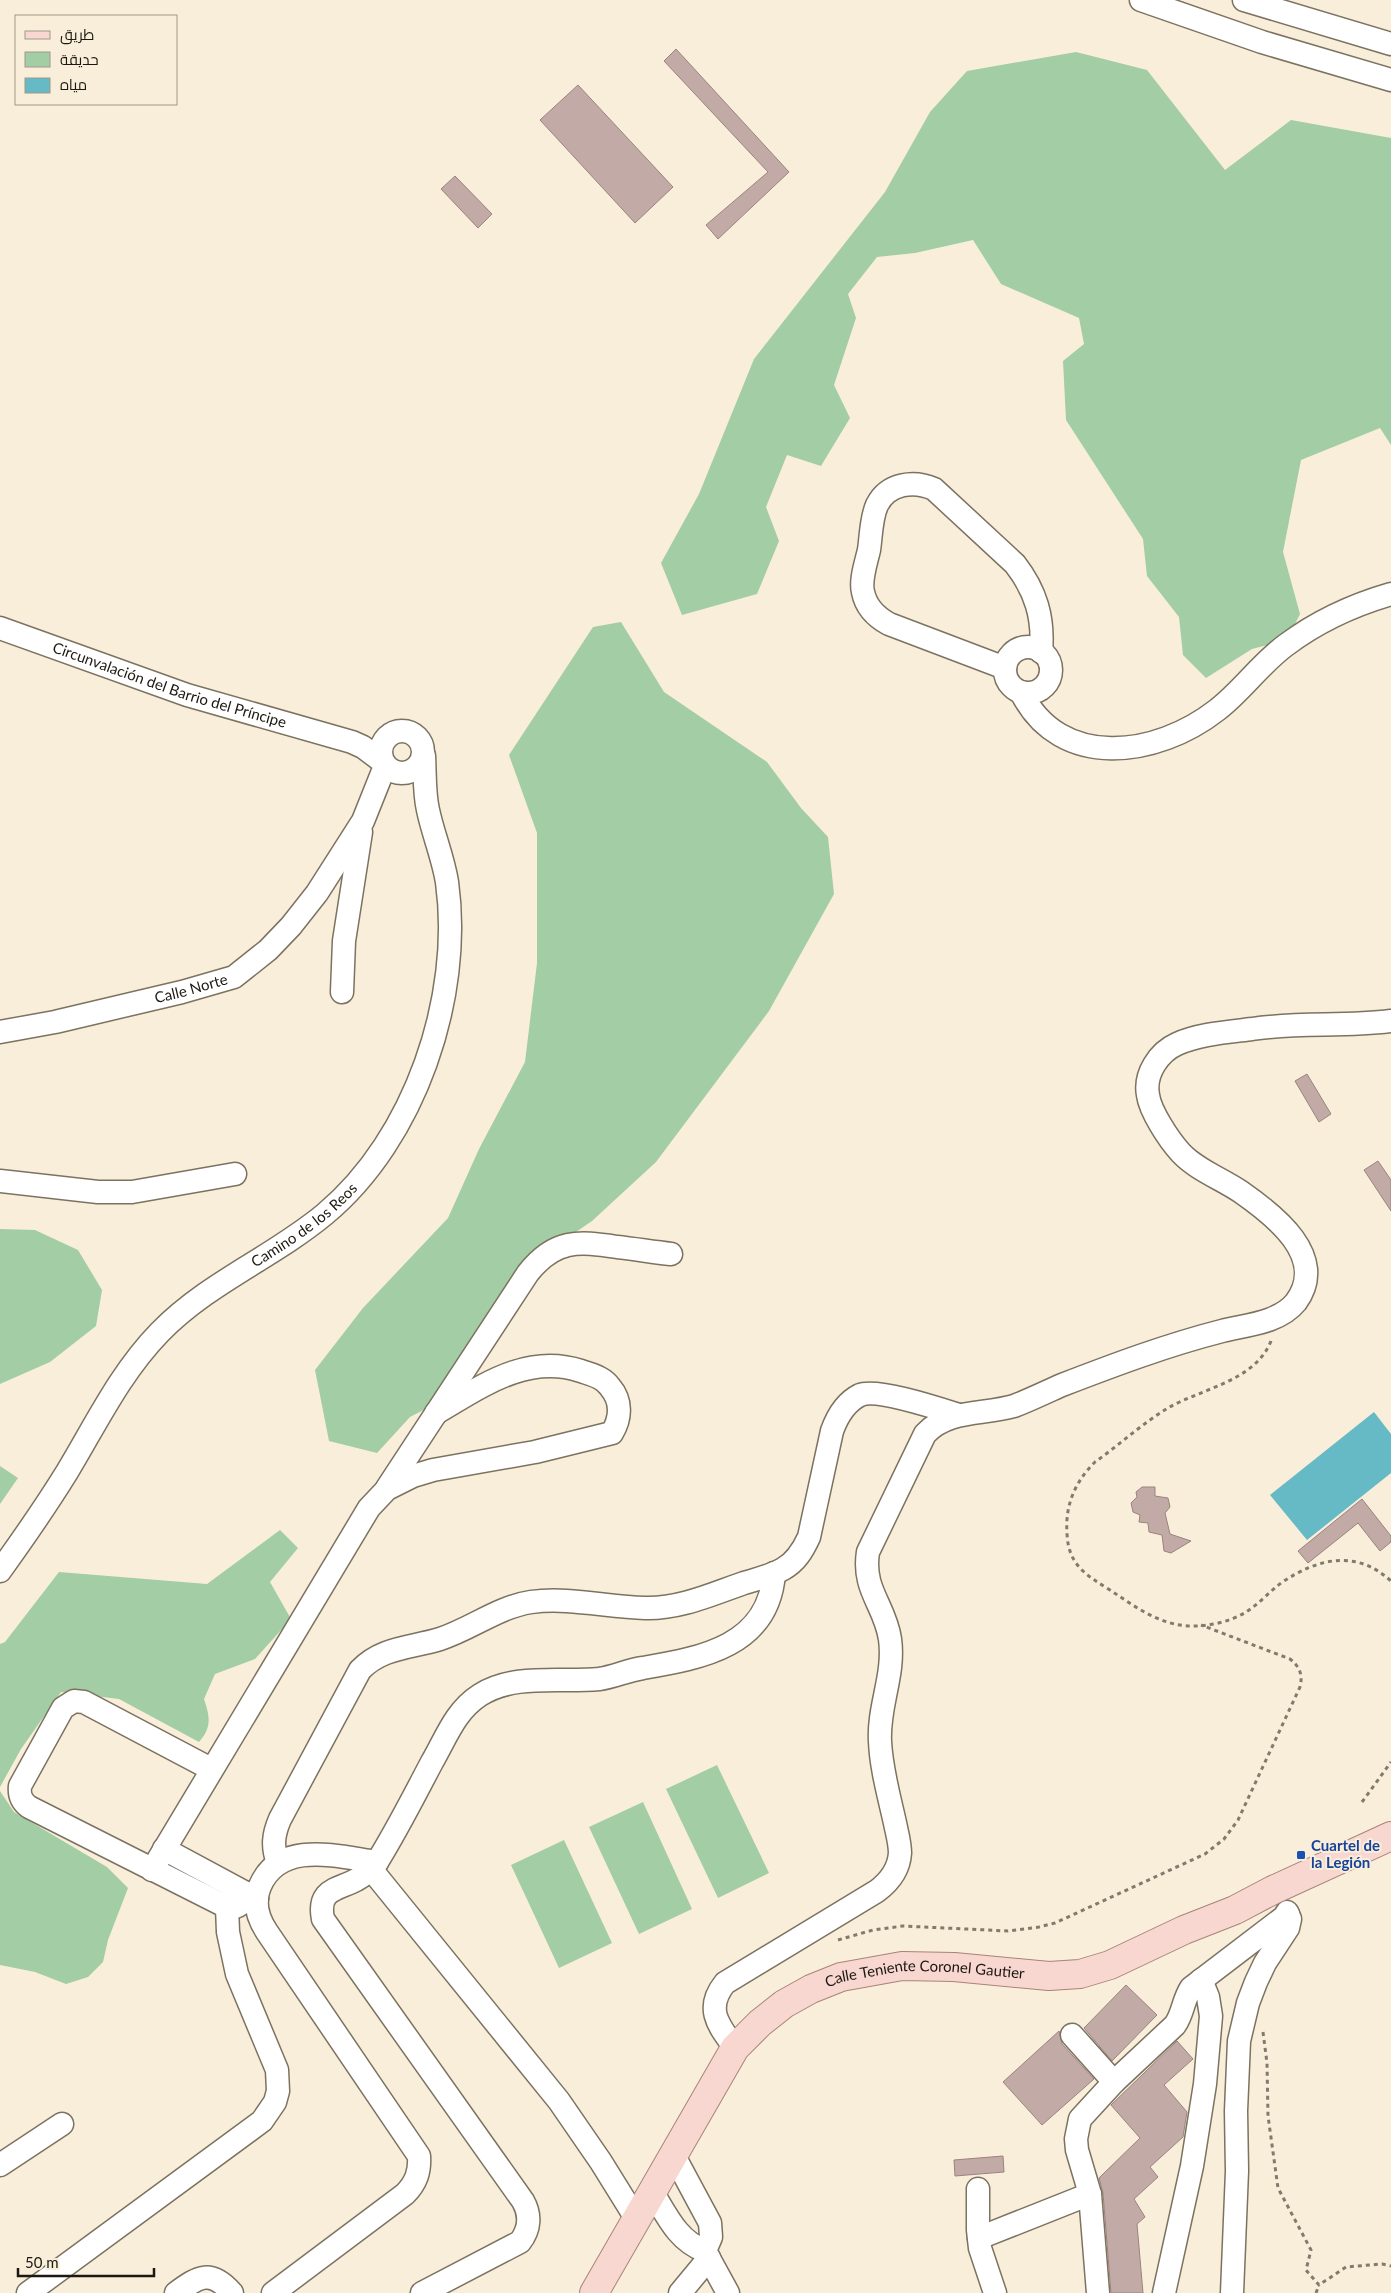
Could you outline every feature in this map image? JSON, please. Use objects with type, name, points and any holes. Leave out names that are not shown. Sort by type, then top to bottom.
[{"type":"main road","name":"Calle Teniente Coronel Gautier","points":[[594,2293],[735,2048],[784,2004],[811,1989],[841,1977],[902,1966],[954,1967],[1049,1976],[1080,1974],[1110,1965],[1184,1930],[1234,1910],[1391,1836]]},
{"type":"street","points":[[1141,0],[1262,42],[1391,80]]},
{"type":"street","points":[[1244,0],[1391,44]]},
{"type":"street","points":[[1005,668],[889,624],[881,619],[869,606],[862,586],[876,506],[889,491],[907,484],[916,484],[934,489],[1015,564],[1025,577],[1039,607],[1042,622],[1041,652]]},
{"type":"street","points":[[1021,692],[1037,691],[1048,681],[1050,665],[1041,652],[1034,648],[1019,650],[1007,660],[1005,668],[1008,683],[1021,692],[1028,705],[1046,727],[1078,744],[1111,748],[1156,741],[1198,723],[1216,711],[1234,696],[1266,662],[1304,632],[1347,609],[1391,594]]},
{"type":"street","name":"Circunvalación del Barrio del Príncipe","points":[[0,628],[187,695],[311,732],[340,738],[363,747],[388,767]]},
{"type":"street","points":[[396,732],[409,732],[420,741],[424,756],[414,770],[406,774],[388,767],[381,754],[382,745],[387,737],[396,732]]},
{"type":"street","name":"Circunvalación del Barrio del Príncipe","points":[[340,738],[387,737]]},
{"type":"street","name":"Camino de los Reos","points":[[0,1571],[43,1510],[107,1400],[140,1354],[165,1327],[205,1293],[281,1247],[328,1212],[370,1167],[403,1116],[426,1060],[435,1031],[446,972],[447,882],[427,808],[424,756]]},
{"type":"street","points":[[342,992],[344,941],[363,821],[388,767]]},
{"type":"street","name":"Camino de los Reos","points":[[388,767],[427,808]]},
{"type":"street","name":"Calle Norte","points":[[0,1032],[55,1022],[182,992],[234,977],[268,950],[291,926],[335,865],[363,821]]},
{"type":"street","points":[[735,2048],[718,2024],[714,2010],[715,1997],[724,1983],[877,1891],[890,1879],[898,1863],[899,1845],[880,1743],[881,1713],[891,1668],[890,1638],[880,1605],[870,1586],[866,1564],[868,1552],[925,1434],[941,1420],[959,1415],[969,1415],[1014,1406],[1061,1386],[1157,1351],[1276,1318],[1290,1308],[1301,1293],[1306,1270],[1300,1248],[1261,1207],[1181,1154],[1161,1124],[1148,1096],[1150,1074],[1158,1059],[1169,1048],[1178,1043],[1204,1037],[1291,1025],[1391,1021]]},
{"type":"street","points":[[0,1181],[98,1192],[124,1192],[235,1174]]},
{"type":"street","points":[[152,1870],[369,1508],[387,1489],[528,1273],[545,1255],[565,1245],[585,1242],[670,1254]]},
{"type":"street","points":[[387,1489],[413,1476],[433,1470],[535,1452],[612,1433],[617,1424],[619,1414],[615,1393],[604,1380],[576,1370],[552,1366],[528,1368],[505,1374],[436,1413]]},
{"type":"street","points":[[278,1864],[273,1846],[276,1827],[360,1670],[374,1658],[386,1652],[442,1638],[510,1608],[531,1602],[565,1602],[645,1608],[662,1607],[695,1600],[774,1573],[791,1563],[807,1542],[832,1432],[836,1420],[852,1401],[862,1394],[895,1396],[959,1415]]},
{"type":"street","points":[[422,2293],[513,2247],[525,2235],[528,2228],[528,2214],[523,2200],[323,1919],[323,1901],[331,1890],[355,1881],[374,1866],[450,1727],[472,1701],[492,1689],[527,1681],[600,1679],[640,1668],[683,1662],[713,1651],[749,1630],[762,1615],[773,1591],[774,1573]]},
{"type":"street","points":[[211,1769],[84,1702],[74,1701],[63,1708],[20,1786],[21,1798],[29,1807],[226,1907],[236,1907],[242,1904],[251,1896],[269,1871],[285,1859],[302,1854],[328,1855],[374,1866],[559,2101],[601,2162],[637,2220]]},
{"type":"street","points":[[164,1850],[251,1896],[261,1924],[419,2156],[416,2180],[405,2194],[273,2293]]},
{"type":"street","points":[[1232,2293],[1238,2171],[1236,2111],[1239,2041],[1248,2002],[1256,1982],[1265,1963],[1286,1932],[1289,1924],[1288,1914],[1273,1890]]},
{"type":"street","points":[[28,2293],[262,2121],[275,2102],[278,2091],[278,2070],[237,1974],[228,1932],[226,1907]]},
{"type":"street","points":[[1098,2293],[1090,2194],[1077,2150],[1080,2119],[1088,2108],[1114,2082],[1175,2025],[1181,2016],[1186,1995],[1201,1980],[1288,1914]]},
{"type":"street","points":[[1164,2293],[1192,2166],[1204,2084],[1211,2016],[1208,1997],[1201,1980]]},
{"type":"street","points":[[1072,2035],[1114,2082]]},
{"type":"street","points":[[0,2165],[62,2124]]},
{"type":"street","points":[[673,2154],[710,2223],[707,2255],[680,2293]]},
{"type":"street","points":[[978,2189],[979,2238],[995,2293]]},
{"type":"street","points":[[652,2193],[681,2236],[707,2255],[728,2293]]},
{"type":"street","points":[[979,2238],[1090,2194]]},
{"type":"street","points":[[176,2293],[196,2279],[208,2277],[220,2281],[232,2293]]},
{"type":"path","points":[[1276,1318],[1273,1337],[1268,1348],[1255,1365],[1168,1408],[1095,1462],[1077,1484],[1068,1508],[1067,1543],[1073,1560],[1082,1572],[1157,1619],[1172,1623],[1201,1625],[1235,1618],[1256,1606],[1280,1584],[1296,1574],[1330,1563],[1347,1560],[1368,1564],[1379,1570],[1391,1581]]},
{"type":"path","points":[[830,1942],[873,1930],[903,1926],[1008,1931],[1038,1927],[1071,1916],[1195,1859],[1215,1847],[1228,1835],[1238,1820],[1300,1687],[1301,1676],[1299,1669],[1290,1659],[1201,1625]]},
{"type":"path","points":[[1362,1802],[1391,1762]]},
{"type":"path","points":[[1262,2026],[1267,2063],[1268,2116],[1278,2188],[1311,2250],[1306,2270],[1319,2284]]},
{"type":"path","points":[[1316,2293],[1319,2284],[1346,2267],[1382,2264],[1391,2266]]},
{"type":"green space","points":[[1076,52],[1147,70],[1225,170],[1291,120],[1391,138],[1391,445],[1380,428],[1301,460],[1283,552],[1300,614],[1287,640],[1252,649],[1206,678],[1183,655],[1179,617],[1147,576],[1143,539],[1066,420],[1063,361],[1084,344],[1079,318],[1001,284],[973,240],[915,253],[877,257],[848,294],[856,318],[834,385],[850,418],[821,466],[787,455],[766,507],[779,541],[757,594],[682,615],[661,563],[699,494],[754,359],[885,192],[930,112],[967,71]]},
{"type":"green space","points":[[621,622],[664,692],[767,762],[801,808],[828,837],[834,894],[769,1011],[656,1162],[592,1221],[554,1247],[437,1403],[410,1417],[377,1453],[329,1441],[315,1370],[363,1308],[448,1218],[479,1149],[525,1062],[537,963],[537,833],[509,755],[593,627]]},
{"type":"green space","points":[[0,1229],[35,1230],[78,1250],[102,1290],[96,1326],[50,1362],[0,1384]]},
{"type":"green space","points":[[0,1466],[18,1478],[0,1504]]},
{"type":"green space","points":[[280,1530],[298,1548],[270,1582],[291,1619],[255,1659],[215,1674],[204,1699],[208,1711],[208,1727],[199,1742],[119,1699],[61,1692],[21,1749],[0,1787],[0,1644],[5,1642],[59,1572],[207,1584]]},
{"type":"green space","points":[[717,1765],[769,1873],[718,1898],[666,1789]]},
{"type":"green space","points":[[0,1791],[14,1812],[107,1867],[128,1888],[108,1940],[103,1962],[88,1977],[66,1984],[35,1972],[0,1965]]},
{"type":"green space","points":[[643,1802],[692,1909],[639,1934],[589,1827]]},
{"type":"green space","points":[[564,1840],[612,1943],[559,1968],[511,1865]]},
{"type":"water","points":[[1374,1412],[1391,1434],[1391,1473],[1307,1540],[1270,1495]]},
{"type":"building","points":[[676,49],[789,172],[718,239],[706,225],[768,172],[664,61]]},
{"type":"building","points":[[578,85],[673,187],[635,223],[540,120]]},
{"type":"building","points":[[455,176],[492,214],[478,228],[441,189]]},
{"type":"building","points":[[1307,1074],[1331,1114],[1319,1122],[1295,1081]]},
{"type":"building","points":[[1378,1161],[1391,1180],[1391,1211],[1364,1170]]},
{"type":"building","points":[[1142,1487],[1155,1487],[1155,1496],[1168,1498],[1170,1507],[1165,1513],[1170,1534],[1191,1541],[1171,1553],[1164,1551],[1162,1535],[1149,1532],[1148,1523],[1139,1522],[1140,1515],[1133,1512],[1131,1503],[1137,1497],[1136,1492]]},
{"type":"building","points":[[1362,1499],[1391,1536],[1391,1542],[1380,1551],[1358,1523],[1308,1563],[1298,1551]]},
{"type":"building","points":[[1126,1985],[1157,2015],[1112,2061],[1084,2028]]},
{"type":"building","points":[[1059,2031],[1062,2044],[1094,2079],[1042,2125],[1003,2082]]},
{"type":"building","points":[[1177,2041],[1193,2059],[1164,2085],[1187,2112],[1183,2137],[1150,2167],[1158,2177],[1134,2199],[1145,2217],[1137,2224],[1143,2293],[1111,2293],[1103,2193],[1099,2178],[1140,2138],[1111,2105]]},
{"type":"building","points":[[1003,2156],[1004,2172],[955,2176],[954,2160]]},
{"type":"place","name":"Cuartel de la Legión","points":[[1301,1855]]}]
